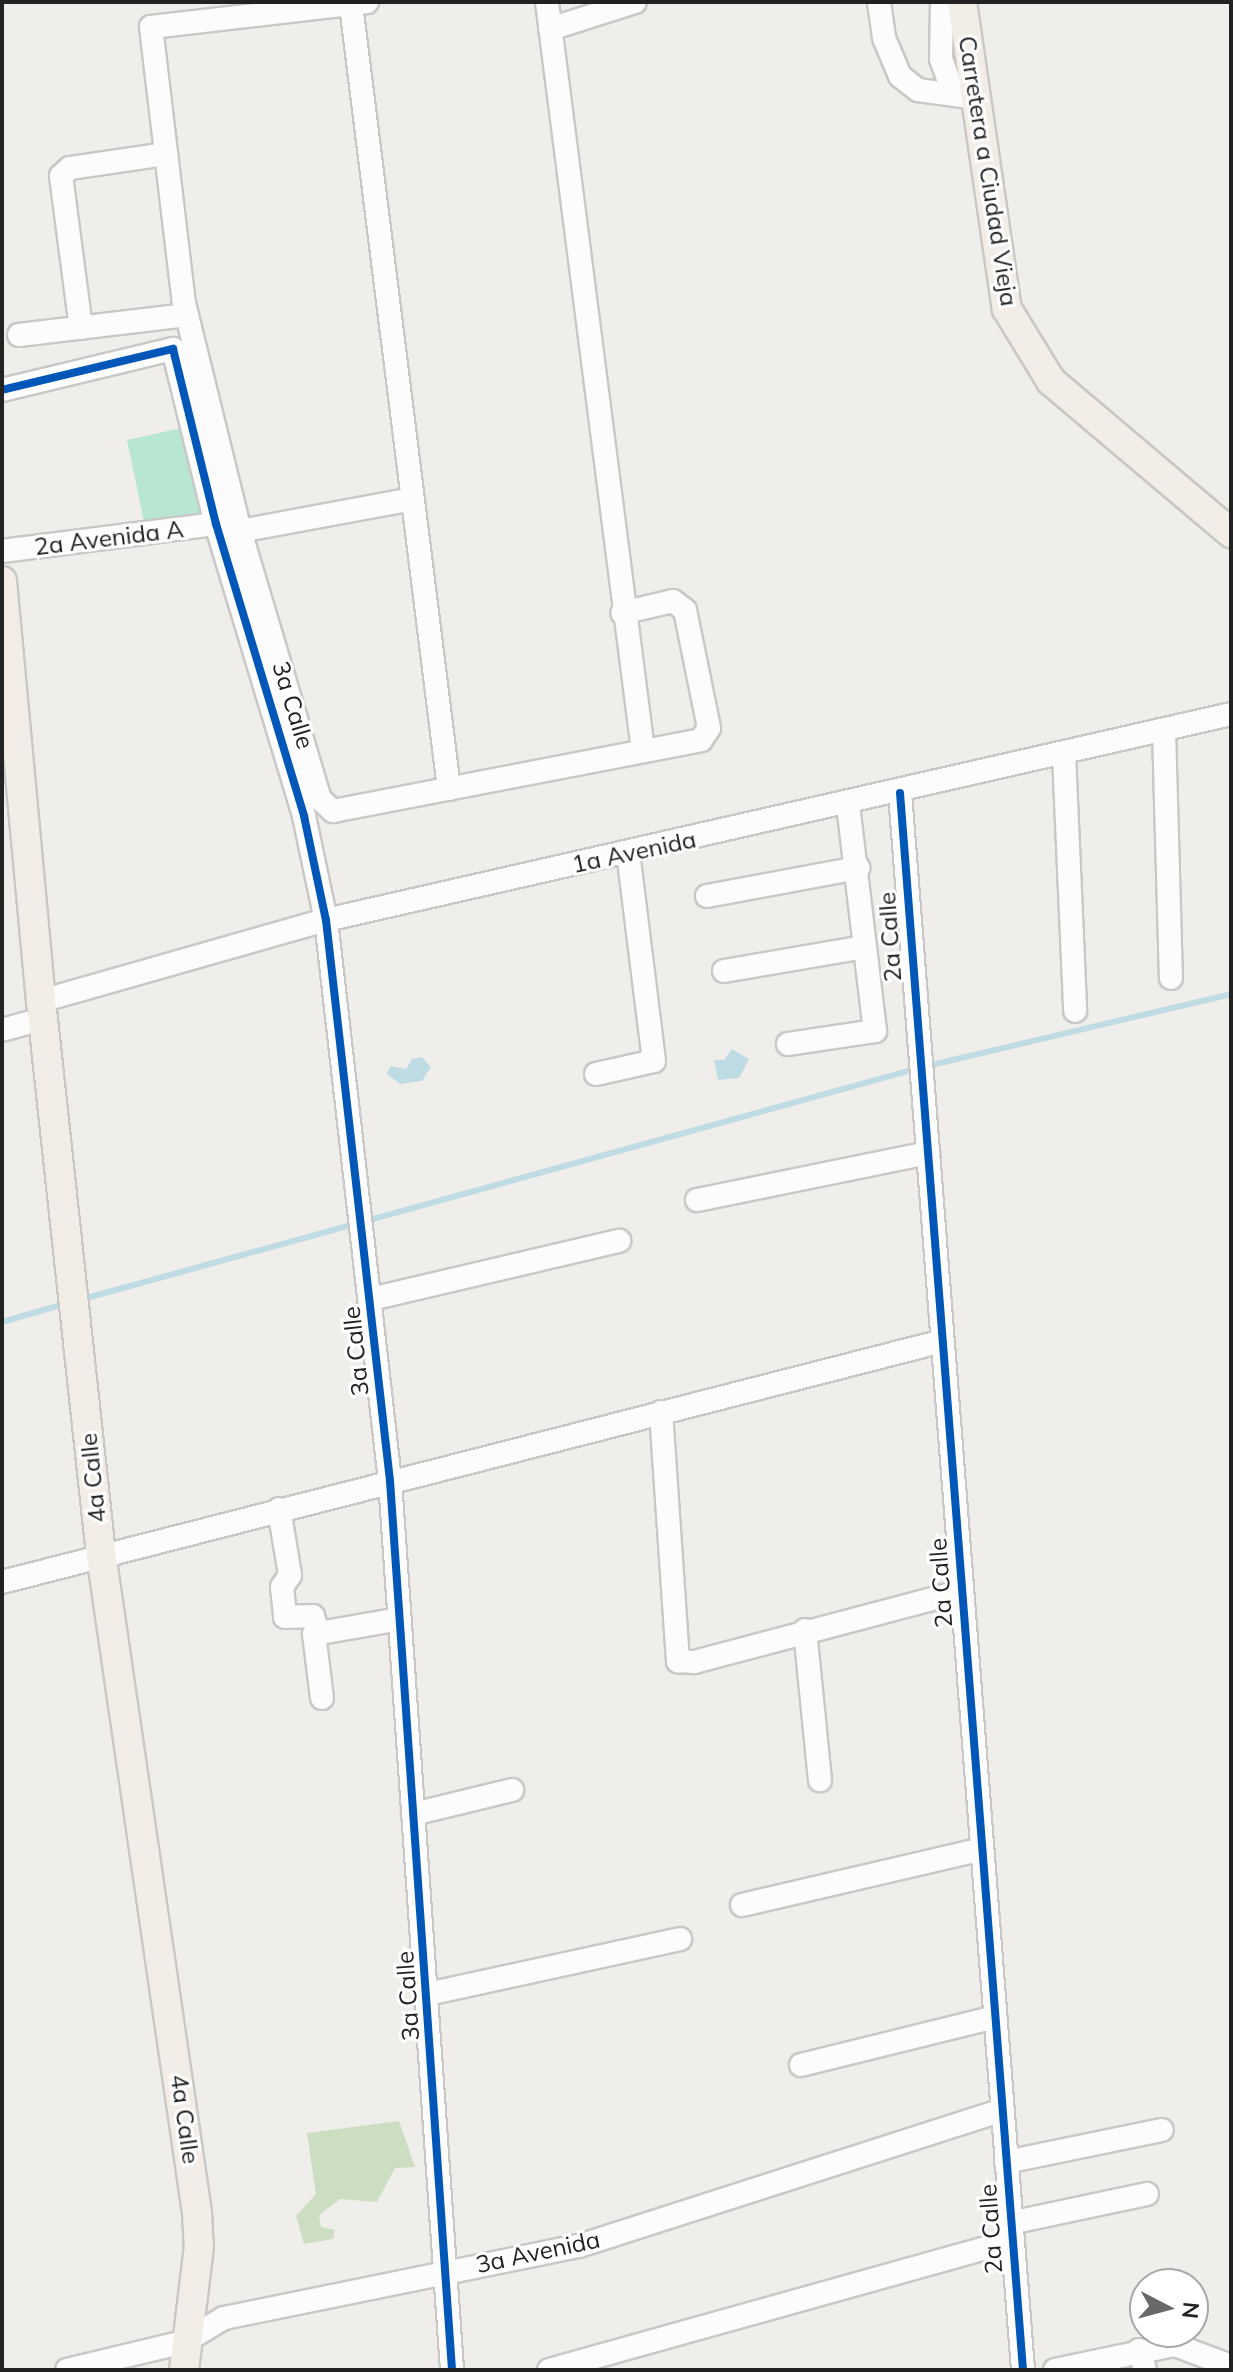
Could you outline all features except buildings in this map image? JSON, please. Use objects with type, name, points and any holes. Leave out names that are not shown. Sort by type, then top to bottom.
[{"type":"main road","name":"Carretera a Ciudad Vieja","points":[[962,2],[965,97],[1007,309],[1051,381],[1231,533]]},
{"type":"main road","name":"4a Calle","points":[[2,581],[6,704],[101,1554],[197,2213],[199,2246],[184,2356]]},
{"type":"street","points":[[547,2],[622,613],[643,750]]},
{"type":"street","points":[[550,29],[635,2]]},
{"type":"street","points":[[879,2],[884,38],[900,76],[918,90],[965,97]]},
{"type":"street","points":[[942,2],[941,59],[965,97]]},
{"type":"street","points":[[449,789],[349,4],[151,27],[187,315],[240,531],[320,799],[333,811],[449,789],[643,750],[701,740],[709,728],[685,610],[673,601],[622,613]]},
{"type":"street","points":[[81,328],[61,176],[70,168],[166,154]]},
{"type":"street","points":[[19,335],[187,315]]},
{"type":"street","name":"3a Calle","points":[[2,390],[173,349],[216,524],[280,726],[326,920],[366,1243],[390,1481],[452,2370]]},
{"type":"street","points":[[240,531],[412,499]]},
{"type":"street","name":"2a Avenida A","points":[[2,551],[216,524]]},
{"type":"street","name":"1a Avenida","points":[[2,1030],[42,1010],[326,920],[848,805],[1231,714]]},
{"type":"street","points":[[1164,730],[1171,978]]},
{"type":"street","points":[[1064,754],[1075,1011]]},
{"type":"street","name":"2a Calle","points":[[900,793],[918,1058],[1023,2370]]},
{"type":"street","points":[[788,1044],[875,1031],[858,868],[848,805]]},
{"type":"street","points":[[596,1074],[654,1061],[628,853]]},
{"type":"street","points":[[707,896],[858,868]]},
{"type":"street","points":[[724,971],[865,947]]},
{"type":"street","points":[[697,1200],[928,1153]]},
{"type":"street","points":[[371,1299],[619,1241]]},
{"type":"street","points":[[2,1582],[101,1554],[943,1341]]},
{"type":"street","points":[[661,1412],[678,1661],[694,1662],[805,1630],[962,1591]]},
{"type":"street","points":[[279,1509],[290,1575],[282,1587],[285,1617],[313,1616],[318,1633]]},
{"type":"street","points":[[322,1698],[314,1639],[318,1633],[400,1619]]},
{"type":"street","points":[[805,1630],[820,1780]]},
{"type":"street","points":[[413,1814],[512,1790]]},
{"type":"street","points":[[742,1905],[982,1849]]},
{"type":"street","points":[[428,1994],[680,1939]]},
{"type":"street","points":[[801,2065],[995,2017]]},
{"type":"street","name":"3a Avenida","points":[[67,2370],[184,2356],[224,2318],[579,2246],[1003,2110]]},
{"type":"street","points":[[1006,2162],[1162,2130]]},
{"type":"street","points":[[549,2370],[1147,2194]]},
{"type":"street","points":[[1055,2370],[1142,2360],[1175,2345],[1231,2366]]},
{"type":"green space","points":[[186,427],[206,518],[146,531],[127,440]]},
{"type":"green space","points":[[399,2121],[415,2167],[395,2168],[377,2202],[340,2199],[319,2215],[321,2227],[335,2230],[333,2239],[304,2244],[296,2216],[316,2194],[307,2133]]},
{"type":"water","points":[[732,1049],[749,1059],[739,1078],[718,1080],[714,1060],[724,1060]]},
{"type":"water","points":[[422,1057],[431,1067],[422,1081],[400,1084],[387,1074],[390,1066],[406,1069],[412,1059]]},
{"type":"waterway","points":[[927,1066],[1231,994]]},
{"type":"waterway","points":[[83,1299],[916,1069]]},
{"type":"waterway","points":[[2,1322],[64,1304]]},
{"type":"cycle path","points":[[2,390],[173,349],[216,524],[304,816],[326,920],[390,1481],[452,2370]]},
{"type":"cycle path","points":[[900,793],[1023,2370]]}]
